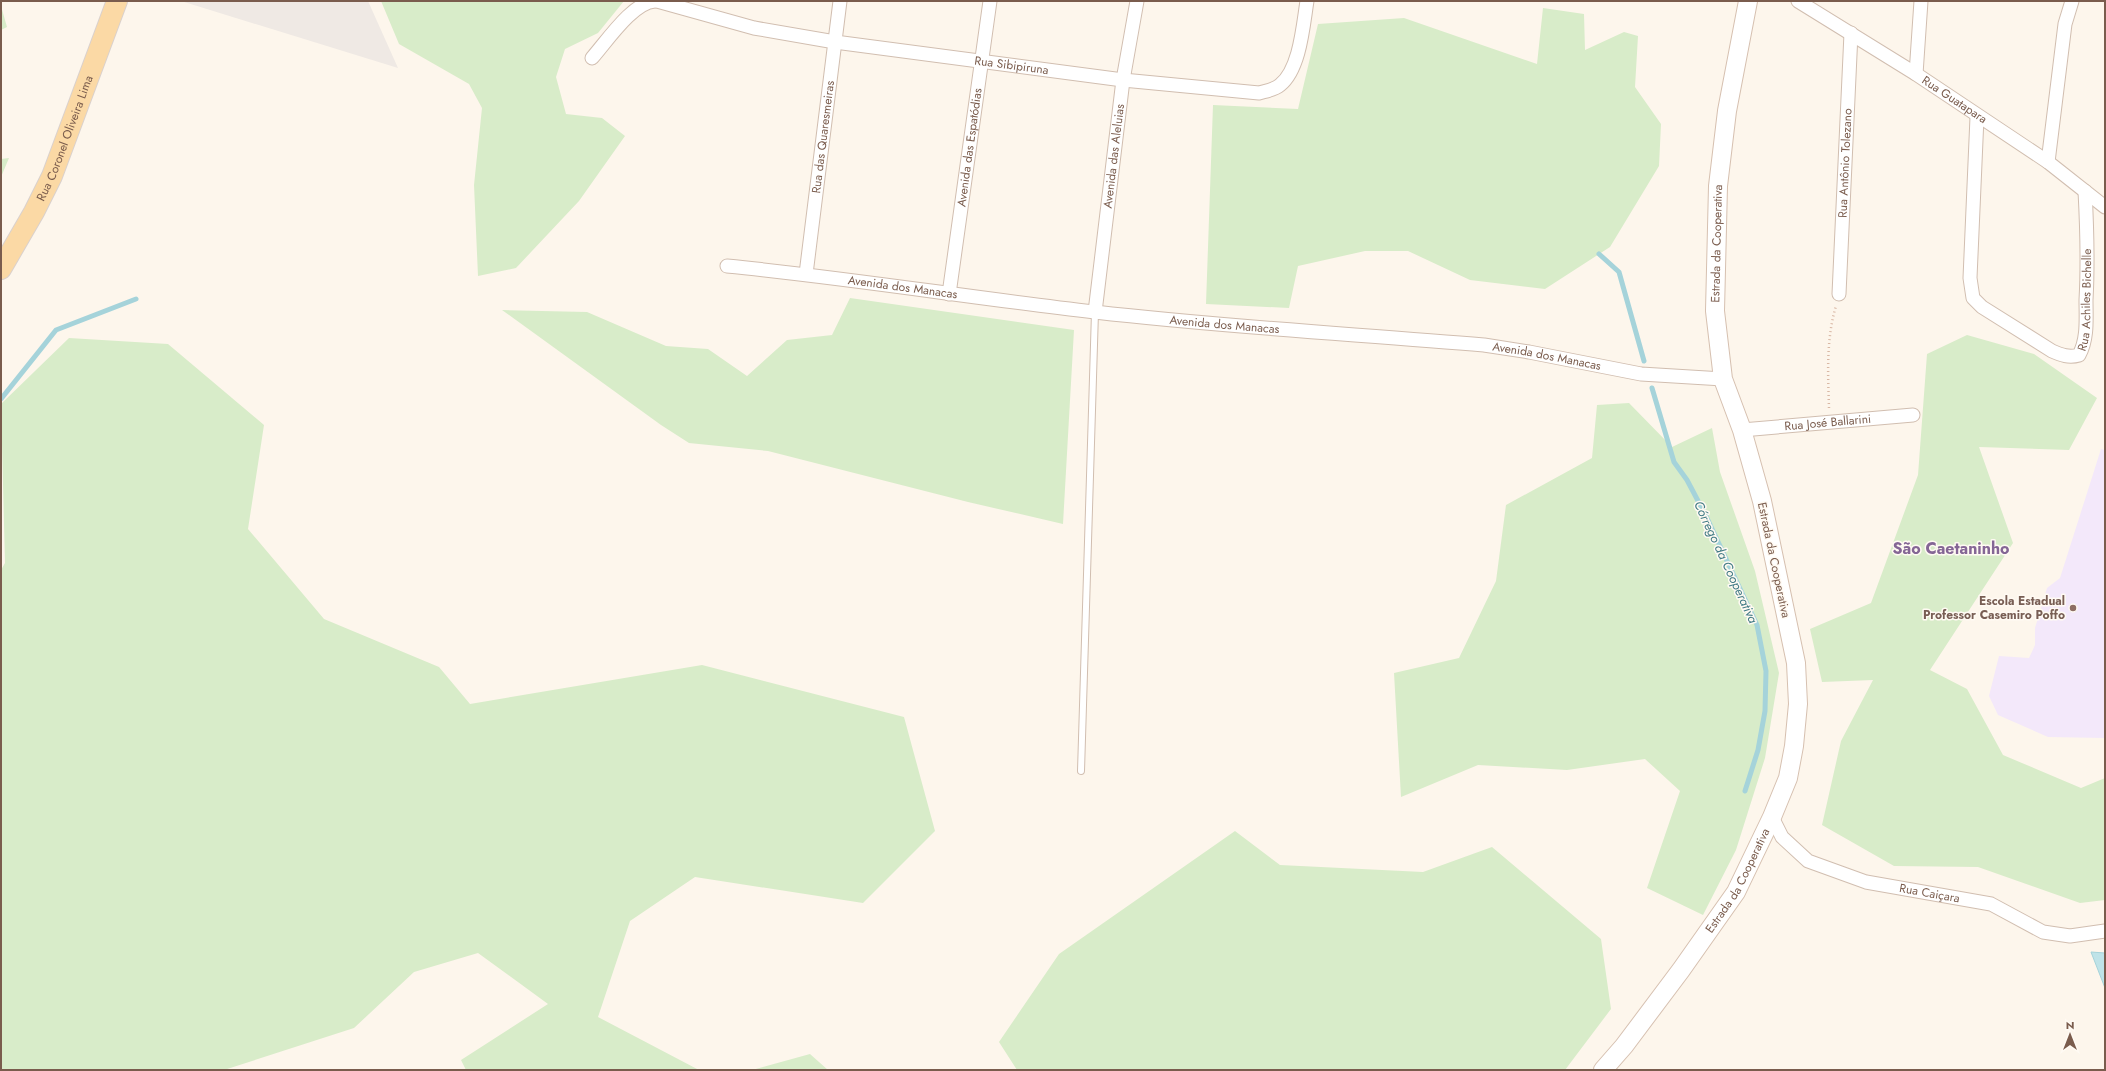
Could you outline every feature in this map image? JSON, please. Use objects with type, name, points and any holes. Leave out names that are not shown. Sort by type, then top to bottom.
[{"type":"main road","name":"Rua Coronel Oliveira Lima","points":[[1,269],[34,212],[52,176],[117,1]]},
{"type":"main road","name":"Estrada da Cooperativa","points":[[1603,1070],[1624,1046],[1736,892],[1772,817],[1788,778],[1794,746],[1798,704],[1796,663],[1762,501],[1742,430],[1723,379],[1716,311],[1718,186],[1727,111],[1748,1]]},
{"type":"street","name":"Rua Sibipiruna","points":[[592,58],[629,16],[641,5],[656,1],[754,28],[834,42],[1124,80],[1259,93],[1271,90],[1280,85],[1289,75],[1296,61],[1307,1]]},
{"type":"street","name":"Rua das Quaresmeiras","points":[[806,274],[840,1]]},
{"type":"street","name":"Avenida das Espatódias","points":[[949,294],[990,1]]},
{"type":"street","name":"Avenida das Aleluias","points":[[1094,312],[1124,80],[1137,1]]},
{"type":"street","name":"Rua Guatapara","points":[[1798,1],[1916,74],[2048,162],[2105,207]]},
{"type":"street","points":[[1916,74],[1921,1]]},
{"type":"street","points":[[2048,162],[2066,24],[2072,1]]},
{"type":"street","name":"Rua Antônio Tolezano","points":[[1839,294],[1851,33]]},
{"type":"street","name":"Rua Achiles Bichelle","points":[[1978,116],[1970,278],[1973,298],[1982,307],[2052,351],[2063,356],[2079,355],[2084,346],[2086,328],[2088,245],[2085,192]]},
{"type":"street","name":"Avenida dos Manacas","points":[[727,266],[806,274],[949,294],[1189,322],[1484,345],[1529,352],[1641,374],[1723,379]]},
{"type":"street","name":"Rua José Ballarini","points":[[1742,430],[1913,414]]},
{"type":"street","name":"Rua Caiçara","points":[[1772,817],[1782,837],[1808,861],[1866,882],[1991,904],[2042,932],[2070,936],[2105,931]]},
{"type":"lane","points":[[1081,771],[1094,312]]},
{"type":"path","points":[[1829,422],[1828,348],[1832,319],[1839,294]]},
{"type":"shaded area","points":[[181,1],[368,1],[398,68]]},
{"type":"shaded area","name":"Escola Estadual Professor Casemiro Poffo","points":[[2101,449],[2105,450],[2105,738],[2048,737],[1998,715],[1989,696],[1999,656],[2029,658],[2035,645],[2035,628],[2047,588],[2060,578]]},
{"type":"green space","points":[[381,1],[624,1],[598,33],[565,49],[556,77],[566,114],[602,118],[625,136],[579,201],[516,268],[478,276],[474,185],[482,108],[469,84],[399,44]]},
{"type":"green space","points":[[1,6],[7,27],[1,30]]},
{"type":"green space","points":[[1543,8],[1584,14],[1585,50],[1624,32],[1638,36],[1635,87],[1661,124],[1659,166],[1610,247],[1545,289],[1470,280],[1408,251],[1365,251],[1298,266],[1289,308],[1206,304],[1213,105],[1298,109],[1318,24],[1404,18],[1537,64]]},
{"type":"green space","points":[[9,158],[1,177],[1,159]]},
{"type":"green space","points":[[850,298],[1074,330],[1063,524],[968,502],[768,451],[689,443],[661,425],[502,310],[587,312],[666,346],[708,349],[747,376],[787,340],[832,335]]},
{"type":"green space","points":[[1967,335],[2034,354],[2097,398],[2069,450],[1979,447],[2013,543],[1930,670],[1967,689],[2003,755],[2081,788],[2105,778],[2105,900],[2080,903],[1978,867],[1894,866],[1822,825],[1841,741],[1873,680],[1822,682],[1810,629],[1871,603],[1918,475],[1927,354]]},
{"type":"green space","points":[[69,338],[168,344],[264,425],[248,529],[324,619],[439,667],[470,704],[702,665],[904,717],[935,831],[863,903],[695,877],[630,921],[598,1017],[699,1070],[466,1070],[461,1060],[548,1004],[478,953],[414,972],[354,1028],[224,1070],[1,1070],[1,570],[5,563],[1,404]]},
{"type":"green space","points":[[1629,403],[1672,447],[1712,428],[1720,472],[1755,571],[1779,673],[1765,758],[1736,850],[1703,915],[1647,888],[1680,791],[1645,759],[1567,770],[1478,765],[1401,797],[1394,673],[1459,658],[1496,581],[1506,505],[1592,458],[1597,405]]},
{"type":"green space","points":[[1235,831],[1280,865],[1423,872],[1492,847],[1601,939],[1611,1009],[1565,1070],[1017,1070],[999,1042],[1059,954]]},
{"type":"green space","points":[[810,1054],[828,1070],[752,1070]]},
{"type":"water","points":[[2091,952],[2105,953],[2105,988]]},
{"type":"waterway","name":"Córrego da Cooperativa","points":[[1599,254],[1619,272],[1644,361]]},
{"type":"waterway","points":[[1,399],[56,330],[136,299]]},
{"type":"waterway","name":"Córrego da Cooperativa","points":[[1652,388],[1674,462],[1687,480],[1706,516],[1757,625],[1766,671],[1765,711],[1758,750],[1745,791]]},
{"type":"place","name":"Escola Estadual Professor Casemiro Poffo","points":[[2073,608]]},
{"type":"district","name":"São Caetaninho","points":[[1951,548]]}]
